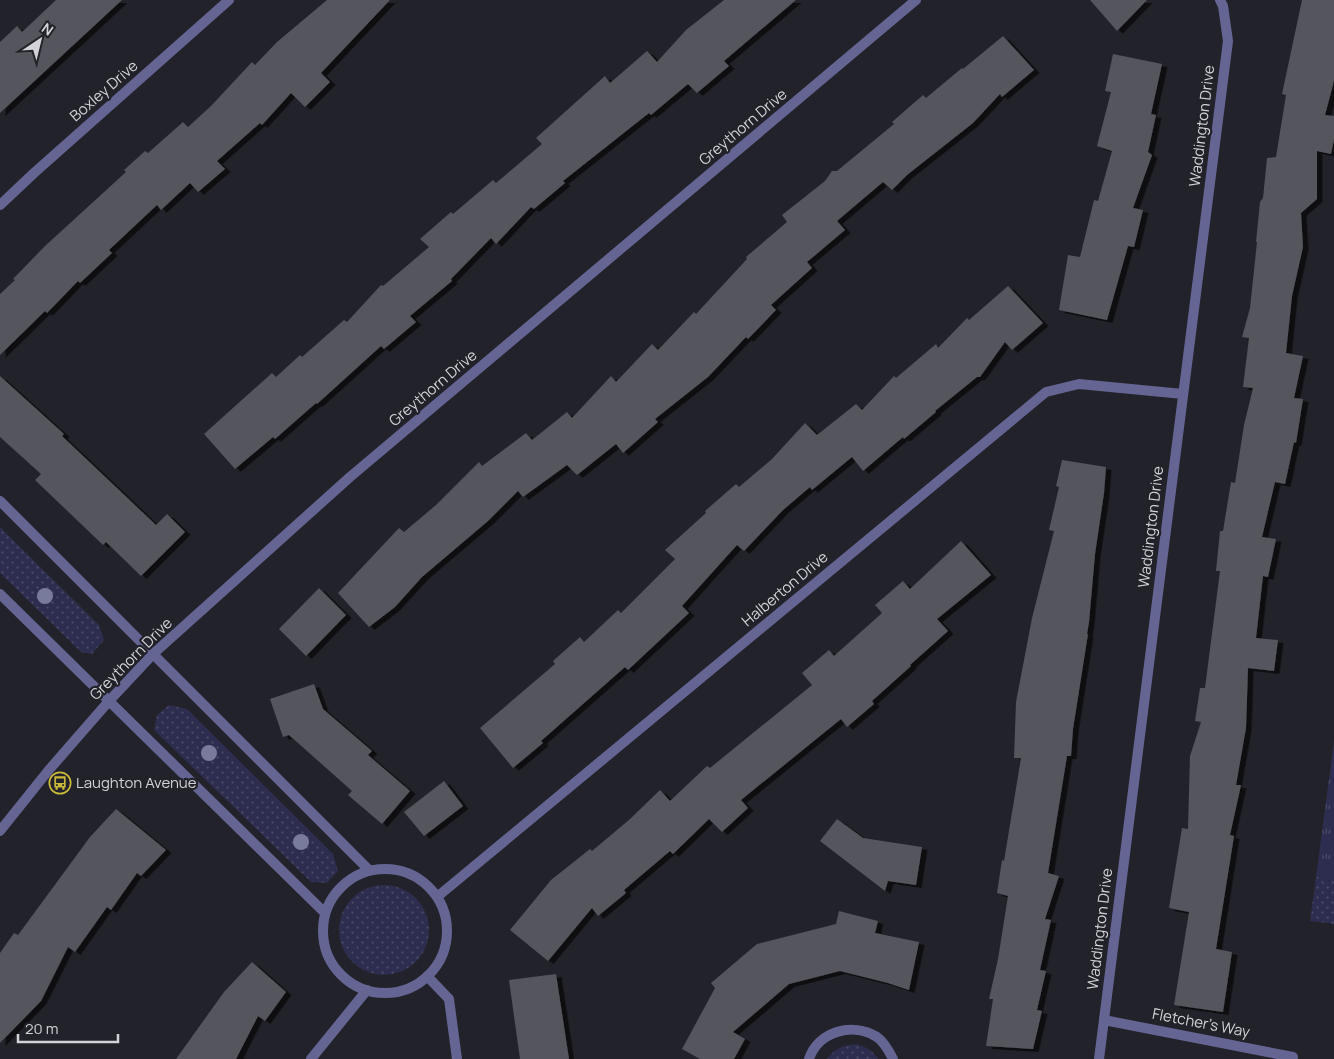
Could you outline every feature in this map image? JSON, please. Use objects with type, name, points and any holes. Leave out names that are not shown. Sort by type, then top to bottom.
[{"type":"street","name":"Boxley Drive","points":[[0,205],[230,0]]},
{"type":"street","name":"Greythorn Drive","points":[[0,831],[48,771],[153,654],[350,477],[916,0]]},
{"type":"street","name":"Waddington Drive","points":[[1099,1059],[1228,41],[1223,6],[1220,0]]},
{"type":"street","name":"Halberton Drive","points":[[437,897],[1046,392],[1079,384],[1183,394]]},
{"type":"street","points":[[0,502],[370,870]]},
{"type":"street","points":[[0,594],[325,913]]},
{"type":"street","points":[[389,869],[408,873],[424,883],[437,897],[446,917],[446,938],[440,959],[428,976],[409,988],[388,993],[367,990],[350,982],[335,968],[326,951],[323,933],[325,913],[332,899],[342,886],[355,876],[370,870],[389,869]]},
{"type":"street","points":[[428,976],[449,999],[457,1059]]},
{"type":"street","points":[[311,1059],[367,990]]},
{"type":"street","name":"Fletcher's Way","points":[[1104,1020],[1293,1057]]},
{"type":"street","points":[[809,1059],[820,1040],[834,1032],[849,1029],[864,1031],[878,1038],[889,1050],[893,1059]]},
{"type":"green space","points":[[0,527],[99,625],[104,640],[92,654],[81,652],[0,573]]},
{"type":"green space","points":[[169,705],[187,709],[333,854],[338,871],[327,883],[311,882],[154,730],[157,715]]},
{"type":"green space","points":[[1334,741],[1334,879],[1316,877]]},
{"type":"green space","points":[[1316,877],[1334,879],[1334,924],[1310,921]]},
{"type":"green space","points":[[384,885],[401,888],[416,898],[426,913],[429,930],[426,947],[416,962],[401,972],[384,975],[367,972],[352,962],[342,947],[339,930],[342,913],[352,898],[367,888]]},
{"type":"green space","points":[[857,1044],[869,1050],[878,1059],[827,1059],[840,1048]]},
{"type":"building","points":[[56,0],[122,0],[0,113],[0,42],[17,26],[22,32]]},
{"type":"building","points":[[327,0],[390,0],[321,73],[330,82],[305,107],[291,93],[262,125],[260,123],[217,161],[225,169],[198,192],[190,183],[161,210],[157,205],[109,250],[112,253],[80,283],[78,281],[47,313],[45,311],[0,355],[0,294],[15,280],[13,279],[45,246],[126,172],[124,170],[145,151],[148,153],[183,122],[188,127],[211,106],[252,62],[255,65],[277,42]]},
{"type":"building","points":[[724,0],[796,0],[724,61],[729,66],[697,93],[688,84],[651,115],[649,113],[563,181],[565,183],[534,209],[531,207],[496,244],[491,238],[451,279],[452,281],[410,316],[416,322],[384,349],[381,346],[317,404],[235,469],[204,434],[272,373],[276,377],[344,320],[347,322],[381,285],[383,286],[429,247],[420,239],[451,212],[453,214],[493,180],[496,183],[542,144],[536,138],[605,76],[610,83],[647,51],[657,62],[686,30]]},
{"type":"building","points":[[1090,0],[1147,0],[1117,31]]},
{"type":"building","points":[[1302,0],[1334,0],[1334,81],[1325,115],[1334,116],[1334,139],[1331,154],[1317,151],[1317,199],[1301,213],[1303,247],[1292,296],[1286,353],[1303,356],[1294,398],[1303,399],[1296,443],[1294,442],[1285,484],[1275,482],[1262,537],[1276,539],[1268,577],[1263,576],[1256,638],[1278,640],[1274,671],[1248,668],[1246,728],[1236,785],[1241,785],[1230,835],[1234,836],[1216,949],[1232,952],[1223,1012],[1174,1005],[1189,912],[1169,908],[1182,828],[1188,829],[1190,756],[1201,722],[1195,721],[1200,688],[1205,688],[1220,571],[1216,571],[1220,531],[1223,531],[1231,482],[1235,483],[1244,425],[1253,388],[1243,387],[1249,338],[1242,337],[1250,308],[1260,202],[1263,198],[1267,158],[1276,157],[1286,95],[1282,94]]},
{"type":"building","points":[[1003,36],[1034,70],[1002,97],[1000,94],[973,123],[907,175],[892,190],[883,182],[837,221],[845,230],[807,262],[812,268],[771,305],[776,310],[748,339],[746,337],[708,377],[655,419],[658,422],[623,453],[616,444],[577,475],[567,465],[523,497],[518,491],[488,521],[422,577],[395,607],[369,627],[338,593],[399,528],[404,532],[436,505],[479,462],[482,466],[526,433],[532,440],[567,412],[572,418],[611,376],[616,382],[652,344],[658,350],[694,312],[696,314],[747,259],[746,257],[787,222],[782,215],[825,181],[832,171],[837,171],[894,124],[892,122],[923,95],[926,98]]},
{"type":"building","points":[[1113,54],[1162,64],[1151,114],[1156,115],[1148,152],[1152,155],[1133,208],[1143,210],[1134,247],[1128,246],[1107,320],[1059,310],[1068,255],[1080,257],[1094,200],[1098,201],[1112,151],[1097,146],[1111,92],[1105,91]]},
{"type":"building","points":[[1008,286],[1043,323],[1012,350],[1005,342],[980,377],[977,377],[863,471],[852,457],[812,490],[810,487],[783,510],[744,551],[737,545],[682,606],[689,613],[628,670],[625,667],[541,741],[543,743],[513,768],[480,728],[555,664],[553,661],[580,637],[584,642],[618,610],[621,613],[675,559],[665,550],[736,484],[739,487],[772,459],[805,423],[817,435],[856,404],[862,410],[894,376],[896,378],[936,344],[938,348],[967,318],[969,320]]},
{"type":"building","points":[[0,376],[64,434],[62,436],[156,525],[167,514],[185,532],[141,576],[106,542],[103,545],[35,480],[41,474],[0,437]]},
{"type":"building","points":[[1062,460],[1106,467],[1095,554],[1088,634],[1073,729],[1071,756],[1067,756],[1048,873],[1059,876],[1045,919],[1051,920],[1040,970],[1046,971],[1037,1010],[1042,1011],[1033,1049],[986,1046],[993,999],[989,999],[998,959],[1008,896],[997,893],[1021,758],[1014,758],[1016,702],[1032,618],[1054,531],[1049,530],[1059,487],[1056,486]]},
{"type":"building","points":[[961,541],[991,575],[937,619],[948,631],[872,701],[874,704],[847,727],[841,719],[741,800],[748,808],[722,832],[709,819],[673,854],[670,851],[624,890],[626,893],[598,916],[592,908],[548,961],[510,930],[551,880],[590,849],[592,851],[630,819],[660,790],[670,801],[707,766],[710,768],[812,685],[802,673],[829,650],[834,656],[882,613],[875,605],[903,581],[910,589]]},
{"type":"building","points":[[319,588],[346,615],[306,656],[279,629]]},
{"type":"building","points":[[314,684],[323,709],[372,751],[368,755],[410,791],[382,824],[348,795],[352,791],[289,735],[283,737],[270,699]]},
{"type":"building","points":[[444,781],[463,806],[424,836],[404,812]]},
{"type":"building","points":[[116,809],[166,850],[141,876],[137,873],[111,910],[107,907],[75,952],[68,947],[41,1001],[0,1043],[0,953],[14,933],[18,935],[90,837]]},
{"type":"building","points":[[837,819],[863,838],[922,847],[916,885],[888,881],[885,891],[820,841]]},
{"type":"building","points":[[839,911],[878,921],[875,933],[919,942],[909,990],[840,971],[789,984],[733,1032],[745,1039],[734,1059],[700,1059],[682,1049],[715,988],[711,983],[757,944],[836,924]]},
{"type":"building","points":[[252,962],[286,992],[265,1021],[258,1016],[236,1059],[176,1059],[224,992]]},
{"type":"building","points":[[556,974],[569,1059],[520,1059],[509,980]]},
{"type":"place","name":"Laughton Avenue","points":[[60,783]]}]
